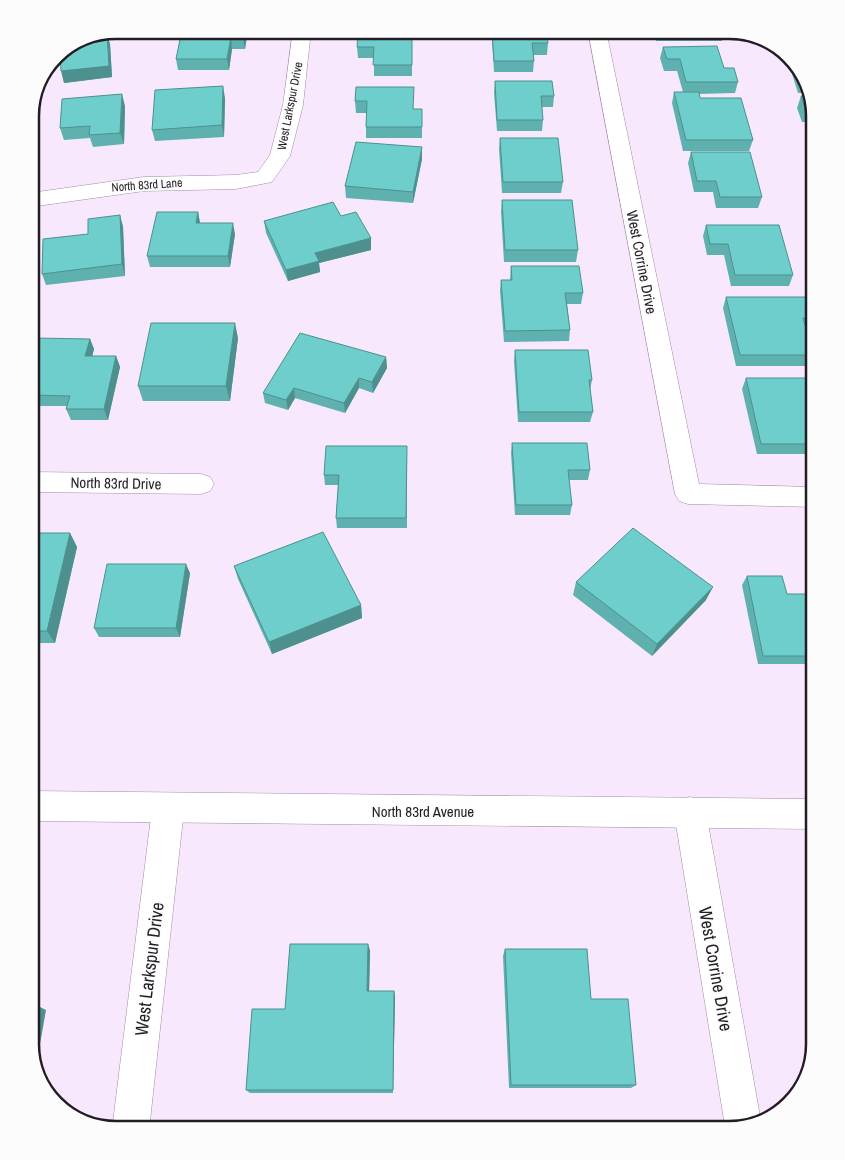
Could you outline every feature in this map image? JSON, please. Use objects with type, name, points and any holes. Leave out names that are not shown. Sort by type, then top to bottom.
[{"type":"street","name":"West Larkspur Drive","points":[[265,176],[280,156],[299,66],[301,39]]},
{"type":"street","name":"West Corrine Drive","points":[[598,39],[688,494],[806,497]]},
{"type":"street","name":"North 83rd Lane","points":[[39,199],[144,184],[236,182],[265,176]]},
{"type":"street","name":"North 83rd Drive","points":[[39,482],[201,484]]},
{"type":"street","name":"North 83rd Avenue","points":[[39,806],[168,809],[806,814]]},
{"type":"street","name":"West Larkspur Drive","points":[[131,1121],[168,809]]},
{"type":"street","name":"West Corrine Drive","points":[[690,812],[742,1121]]},
{"type":"building","points":[[180,39],[231,39],[227,59],[176,59]]},
{"type":"building","points":[[358,39],[412,39],[412,65],[373,65],[374,47],[357,47]]},
{"type":"building","points":[[493,39],[547,39],[548,43],[532,43],[534,61],[494,61]]},
{"type":"building","points":[[107,40],[109,66],[61,71],[61,63],[77,49]]},
{"type":"building","points":[[717,46],[724,68],[734,68],[738,82],[686,82],[680,59],[667,59],[663,47]]},
{"type":"building","points":[[495,81],[552,81],[554,96],[541,96],[543,120],[497,120]]},
{"type":"building","points":[[223,86],[222,125],[152,130],[155,90]]},
{"type":"building","points":[[356,87],[414,87],[413,109],[422,109],[422,127],[366,127],[367,101],[355,101]]},
{"type":"building","points":[[674,92],[699,92],[700,98],[741,98],[753,140],[686,140]]},
{"type":"building","points":[[122,94],[120,133],[89,135],[90,126],[60,128],[62,99]]},
{"type":"building","points":[[801,96],[804,96],[806,111]]},
{"type":"building","points":[[500,138],[558,138],[563,182],[503,182]]},
{"type":"building","points":[[356,142],[422,147],[413,192],[345,186]]},
{"type":"building","points":[[691,152],[750,152],[762,197],[720,197],[716,181],[697,181]]},
{"type":"building","points":[[502,200],[572,200],[578,250],[505,250]]},
{"type":"building","points":[[333,202],[341,216],[356,212],[371,238],[315,253],[319,261],[286,270],[264,221]]},
{"type":"building","points":[[157,212],[198,212],[196,223],[233,223],[228,256],[147,256]]},
{"type":"building","points":[[120,215],[122,264],[42,274],[43,239],[88,234],[88,219]]},
{"type":"building","points":[[706,225],[779,225],[793,275],[735,275],[728,244],[710,244]]},
{"type":"building","points":[[511,266],[579,266],[583,293],[565,293],[570,330],[505,331],[501,280],[512,280]]},
{"type":"building","points":[[726,297],[805,297],[806,318],[803,318],[806,328],[806,355],[740,355]]},
{"type":"building","points":[[151,323],[235,323],[226,386],[138,386]]},
{"type":"building","points":[[300,333],[386,357],[372,382],[359,378],[344,403],[294,388],[286,400],[263,393]]},
{"type":"building","points":[[39,338],[90,339],[85,356],[116,356],[104,409],[66,409],[70,396],[39,395]]},
{"type":"building","points":[[515,350],[588,350],[592,380],[589,380],[593,412],[519,412]]},
{"type":"building","points":[[746,378],[806,378],[806,444],[761,444]]},
{"type":"building","points":[[512,443],[587,443],[590,470],[568,470],[572,505],[516,505]]},
{"type":"building","points":[[326,446],[407,446],[406,518],[336,518],[339,475],[324,475]]},
{"type":"building","points":[[633,528],[713,587],[657,644],[576,582]]},
{"type":"building","points":[[323,532],[361,605],[269,642],[234,566]]},
{"type":"building","points":[[39,533],[70,533],[47,631],[39,631]]},
{"type":"building","points":[[107,564],[186,564],[176,628],[94,628]]},
{"type":"building","points":[[747,576],[782,576],[787,594],[806,594],[806,656],[763,656]]},
{"type":"building","points":[[290,944],[368,944],[367,991],[394,991],[393,1090],[246,1090],[252,1009],[285,1009]]},
{"type":"building","points":[[505,949],[587,949],[591,999],[628,999],[636,1085],[511,1085]]}]
